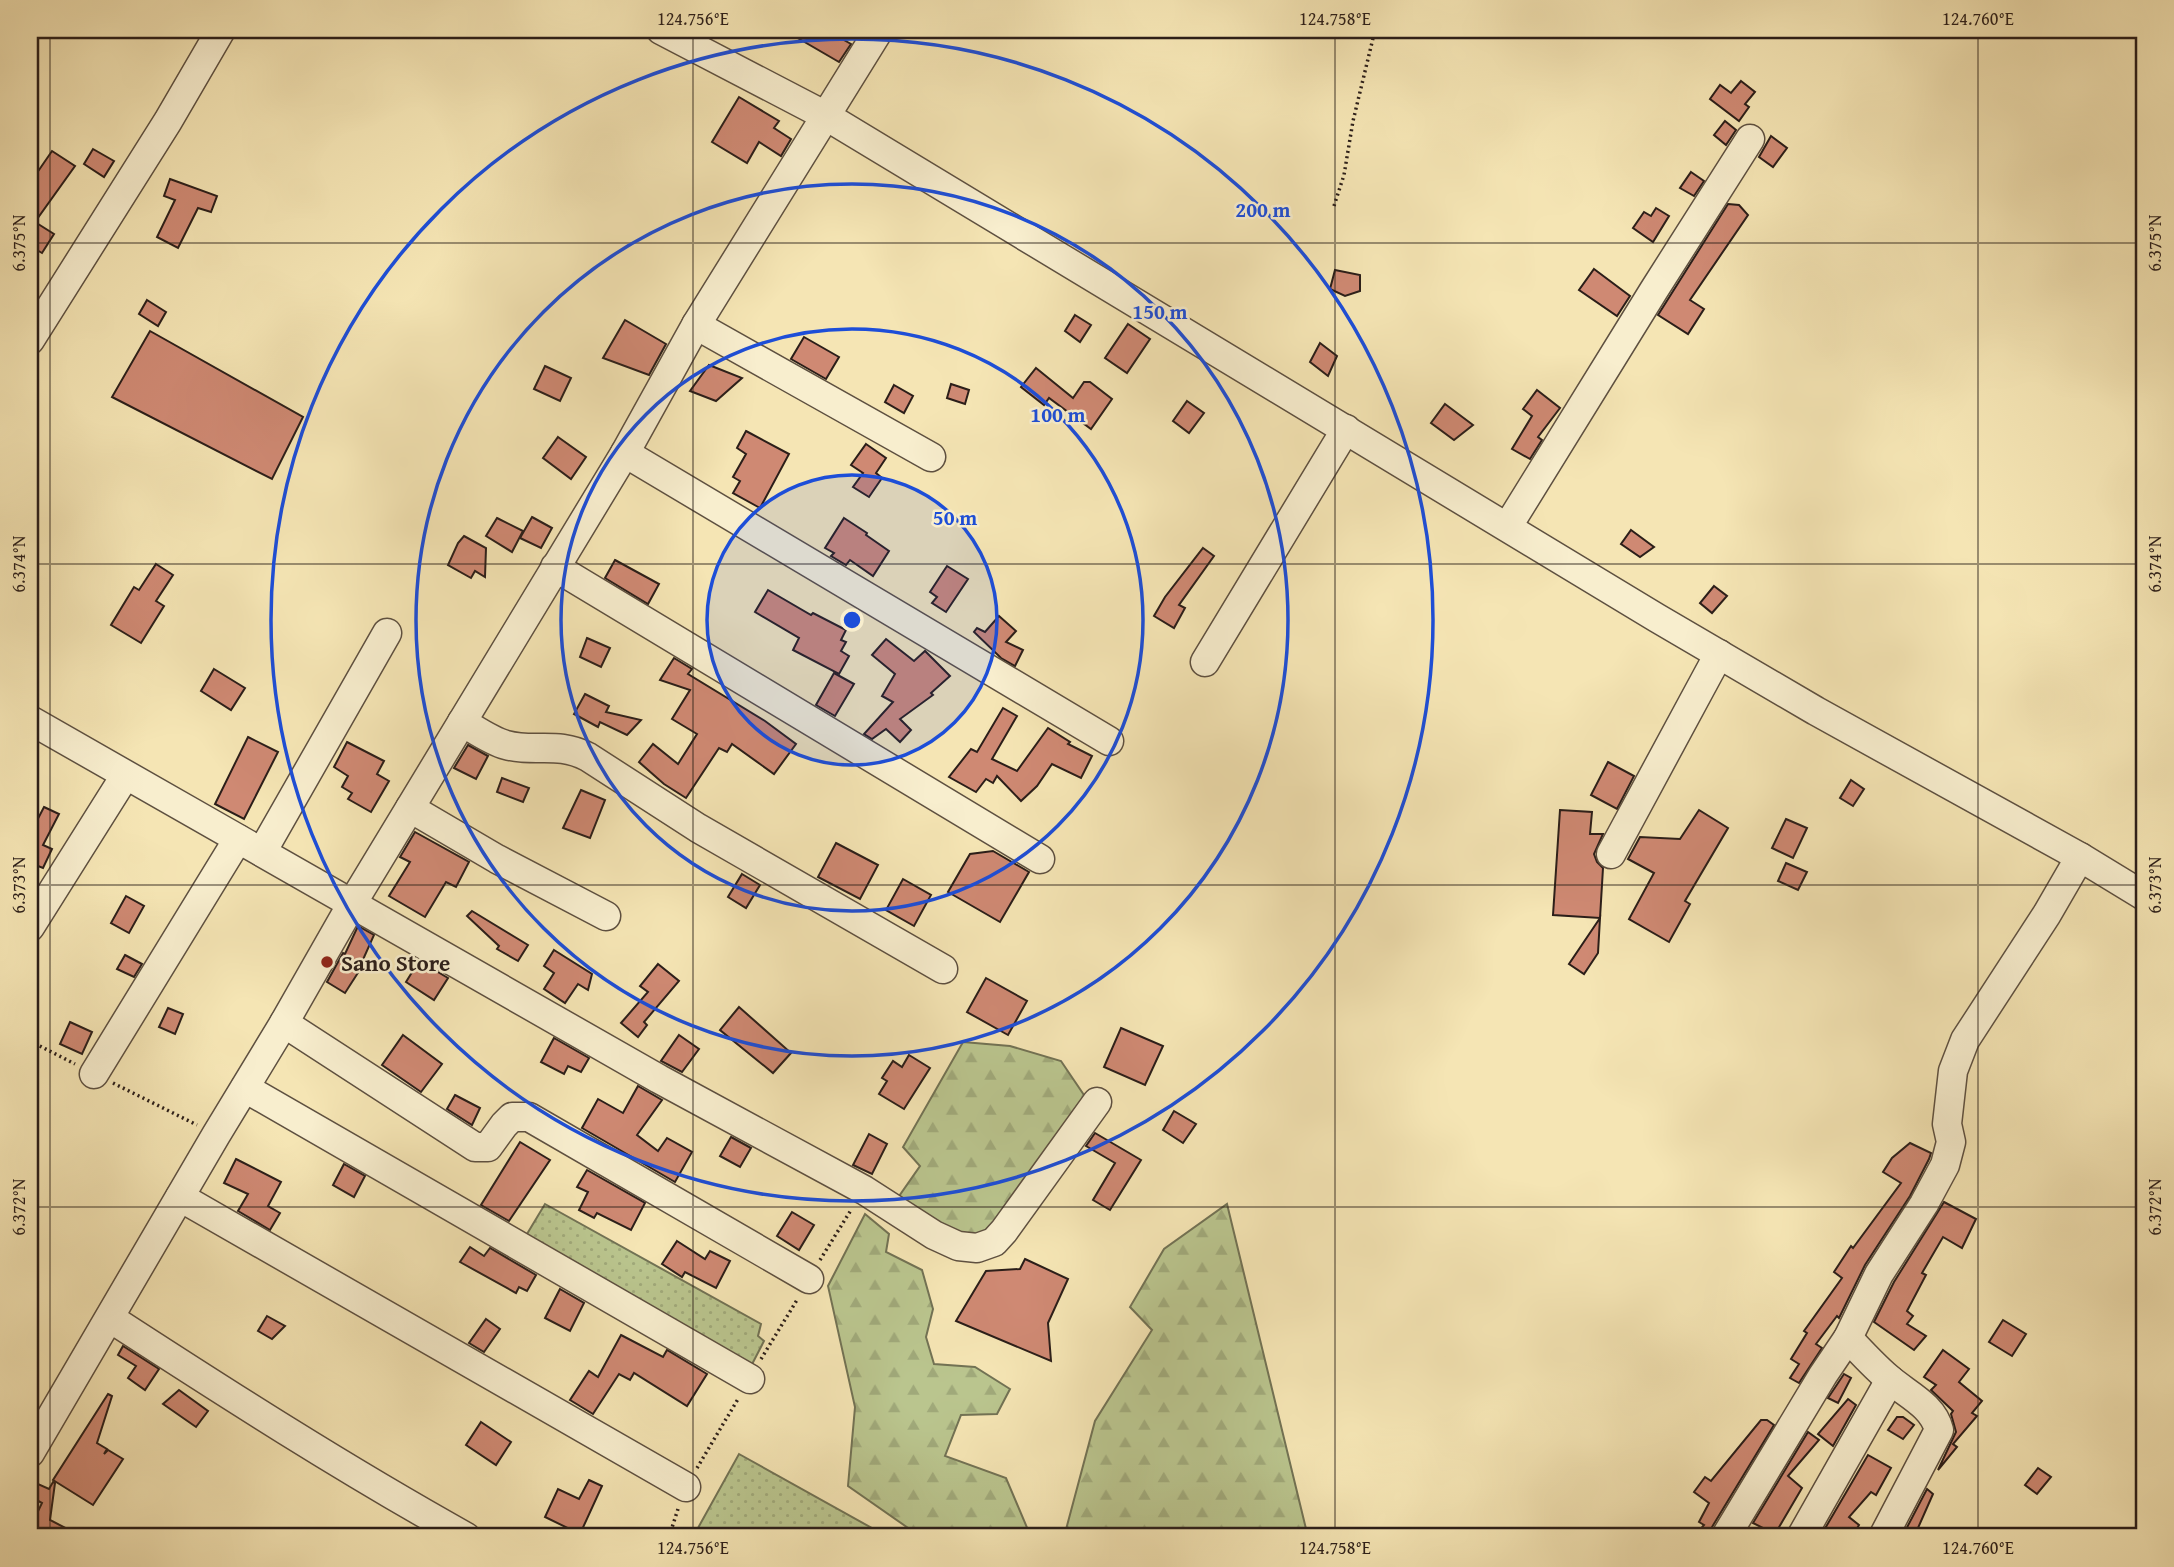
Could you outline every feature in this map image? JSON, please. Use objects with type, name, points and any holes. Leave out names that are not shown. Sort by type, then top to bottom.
[{"type":"street","points":[[30,340],[168,121],[221,30]]},
{"type":"street","points":[[661,30],[826,116],[1719,654],[1816,711],[2080,857],[2144,896]]},
{"type":"street","points":[[30,1453],[216,1135],[285,1023],[353,902],[625,453],[696,325],[879,30]]},
{"type":"street","points":[[1508,527],[1750,139]]},
{"type":"street","points":[[696,325],[930,457]]},
{"type":"street","points":[[1205,662],[1346,429]]},
{"type":"street","points":[[625,453],[1109,741]]},
{"type":"street","points":[[555,567],[1040,859]]},
{"type":"street","points":[[94,1074],[250,845],[387,632]]},
{"type":"street","points":[[1611,854],[1719,654]]},
{"type":"street","points":[[30,720],[659,1079],[864,1190],[934,1235],[958,1246],[977,1248],[994,1242],[1097,1102]]},
{"type":"street","points":[[462,722],[506,745],[551,747],[578,752],[588,757],[698,828],[943,969]]},
{"type":"street","points":[[30,927],[125,776]]},
{"type":"street","points":[[410,808],[497,859],[606,916]]},
{"type":"street","points":[[1726,1536],[1848,1338],[1879,1274],[1924,1204],[1945,1165],[1951,1142],[1947,1124],[1953,1071],[1965,1040],[2047,914],[2080,857]]},
{"type":"street","points":[[285,1023],[475,1147],[488,1147],[512,1117],[529,1117],[809,1279]]},
{"type":"street","points":[[245,1088],[750,1379]]},
{"type":"street","points":[[180,1197],[686,1487]]},
{"type":"street","points":[[110,1318],[235,1400],[383,1491],[466,1537]]},
{"type":"street","points":[[1848,1338],[1890,1380],[1927,1408],[1937,1420],[1939,1430],[1883,1537]]},
{"type":"street","points":[[1801,1537],[1890,1380]]},
{"type":"path","points":[[1334,206],[1347,162],[1353,121],[1375,30]]},
{"type":"path","points":[[30,1041],[216,1135]]},
{"type":"green space","points":[[963,1042],[1010,1046],[1061,1061],[1088,1101],[988,1236],[958,1240],[895,1202],[920,1166],[903,1147]]},
{"type":"green space","points":[[545,1204],[761,1324],[758,1336],[764,1341],[748,1372],[524,1239]]},
{"type":"green space","points":[[1227,1204],[1308,1537],[1064,1537],[1095,1421],[1152,1330],[1130,1307],[1164,1249]]},
{"type":"green space","points":[[865,1214],[889,1234],[886,1252],[922,1270],[933,1309],[926,1337],[934,1364],[975,1367],[1010,1389],[997,1414],[961,1415],[945,1456],[1006,1478],[1031,1537],[921,1537],[848,1486],[855,1407],[828,1286]]},
{"type":"green space","points":[[739,1454],[888,1537],[693,1537]]},
{"type":"building","points":[[784,30],[826,30],[851,44],[839,62]]},
{"type":"building","points":[[1741,81],[1755,92],[1745,104],[1749,107],[1739,121],[1710,99],[1720,85],[1731,93]]},
{"type":"building","points":[[739,97],[779,121],[774,128],[791,139],[781,156],[759,142],[747,163],[712,142]]},
{"type":"building","points":[[1725,121],[1736,130],[1726,145],[1714,135]]},
{"type":"building","points":[[1771,136],[1787,148],[1773,167],[1759,157]]},
{"type":"building","points":[[93,149],[114,161],[104,177],[84,164]]},
{"type":"building","points":[[52,151],[75,166],[35,222],[54,234],[42,253],[30,246],[30,183]]},
{"type":"building","points":[[1691,172],[1704,181],[1694,196],[1680,188]]},
{"type":"building","points":[[170,179],[217,196],[211,212],[198,208],[178,248],[157,237],[175,200],[164,196]]},
{"type":"building","points":[[1728,204],[1739,205],[1748,215],[1690,300],[1704,309],[1688,334],[1658,315]]},
{"type":"building","points":[[1656,208],[1669,216],[1653,242],[1633,228],[1644,212],[1651,216]]},
{"type":"building","points":[[1594,269],[1630,296],[1617,316],[1579,290]]},
{"type":"building","points":[[1335,270],[1360,275],[1360,291],[1345,296],[1330,289]]},
{"type":"building","points":[[147,300],[166,312],[158,326],[139,314]]},
{"type":"building","points":[[1075,315],[1091,325],[1080,342],[1065,331]]},
{"type":"building","points":[[625,320],[666,344],[649,375],[603,358]]},
{"type":"building","points":[[1128,324],[1150,339],[1127,373],[1105,358]]},
{"type":"building","points":[[150,331],[303,417],[272,479],[112,397]]},
{"type":"building","points":[[804,337],[839,357],[826,379],[791,359]]},
{"type":"building","points":[[1320,343],[1337,356],[1328,376],[1310,362]]},
{"type":"building","points":[[709,365],[742,378],[716,401],[690,391]]},
{"type":"building","points":[[545,366],[571,378],[560,401],[534,389]]},
{"type":"building","points":[[1036,368],[1073,398],[1084,382],[1090,382],[1112,399],[1091,429],[1049,398],[1044,405],[1021,387]]},
{"type":"building","points":[[951,384],[969,390],[965,404],[947,398]]},
{"type":"building","points":[[894,385],[913,396],[904,413],[885,402]]},
{"type":"building","points":[[1537,390],[1560,408],[1538,437],[1542,440],[1530,459],[1512,449],[1532,416],[1523,409]]},
{"type":"building","points":[[1187,401],[1204,413],[1189,433],[1173,421]]},
{"type":"building","points":[[1445,404],[1473,425],[1454,440],[1431,423]]},
{"type":"building","points":[[746,431],[789,454],[760,508],[733,493],[740,481],[733,477],[746,454],[737,448]]},
{"type":"building","points":[[558,437],[586,457],[571,479],[543,458]]},
{"type":"building","points":[[866,444],[886,458],[876,473],[882,478],[869,497],[853,487],[863,473],[851,465]]},
{"type":"building","points":[[532,517],[552,528],[541,548],[520,538]]},
{"type":"building","points":[[497,518],[523,531],[512,552],[486,536]]},
{"type":"building","points":[[844,518],[889,551],[873,576],[850,560],[846,565],[831,556],[834,553],[825,548]]},
{"type":"building","points":[[1631,530],[1654,547],[1640,557],[1621,544]]},
{"type":"building","points":[[464,536],[486,548],[485,577],[475,571],[471,578],[448,565]]},
{"type":"building","points":[[1203,548],[1214,556],[1179,605],[1185,608],[1174,628],[1154,616],[1165,597]]},
{"type":"building","points":[[615,560],[659,584],[648,604],[605,578]]},
{"type":"building","points":[[156,564],[173,575],[156,601],[164,606],[141,643],[111,625],[134,587],[139,590]]},
{"type":"building","points":[[947,566],[968,579],[946,612],[932,603],[937,597],[930,592]]},
{"type":"building","points":[[1714,586],[1727,596],[1712,613],[1700,603]]},
{"type":"building","points":[[768,590],[811,615],[813,613],[846,630],[841,640],[846,642],[841,651],[849,656],[839,674],[793,650],[799,638],[755,612]]},
{"type":"building","points":[[999,616],[1016,631],[1006,642],[1023,650],[1015,666],[1001,658],[974,632],[977,628],[985,632]]},
{"type":"building","points":[[587,638],[610,648],[601,667],[580,657]]},
{"type":"building","points":[[886,639],[914,661],[925,651],[950,676],[931,693],[933,695],[900,719],[911,730],[900,742],[886,729],[872,739],[864,734],[893,702],[882,696],[895,674],[872,655]]},
{"type":"building","points":[[674,658],[692,669],[688,674],[765,721],[796,744],[774,774],[732,744],[727,752],[719,748],[686,798],[664,784],[639,762],[653,744],[678,764],[697,734],[672,719],[690,690],[660,680]]},
{"type":"building","points":[[214,669],[245,688],[231,710],[201,691]]},
{"type":"building","points":[[834,673],[854,684],[835,716],[816,705]]},
{"type":"building","points":[[585,694],[609,706],[606,712],[641,720],[627,735],[600,722],[598,727],[574,714]]},
{"type":"building","points":[[1003,708],[1017,716],[992,759],[1017,771],[1048,728],[1070,742],[1068,744],[1092,756],[1081,778],[1052,764],[1037,786],[1021,801],[997,776],[993,783],[986,779],[976,792],[949,777],[971,749],[977,752]]},
{"type":"building","points":[[248,737],[278,752],[244,819],[215,804]]},
{"type":"building","points":[[347,742],[384,761],[377,774],[389,781],[371,812],[348,799],[352,793],[342,787],[348,776],[334,767]]},
{"type":"building","points":[[468,745],[488,756],[476,779],[454,768]]},
{"type":"building","points":[[1608,762],[1634,776],[1617,809],[1591,795]]},
{"type":"building","points":[[502,778],[529,788],[523,802],[497,792]]},
{"type":"building","points":[[1851,780],[1864,789],[1853,806],[1840,798]]},
{"type":"building","points":[[581,790],[605,800],[590,838],[563,828]]},
{"type":"building","points":[[44,807],[59,814],[43,845],[52,849],[43,868],[33,864],[30,870],[30,834]]},
{"type":"building","points":[[1560,810],[1592,812],[1590,834],[1603,834],[1594,854],[1603,868],[1600,918],[1553,915]]},
{"type":"building","points":[[1699,810],[1728,828],[1685,901],[1690,904],[1669,942],[1629,919],[1654,873],[1628,859],[1640,837],[1680,839]]},
{"type":"building","points":[[1786,819],[1807,828],[1793,858],[1772,848]]},
{"type":"building","points":[[415,832],[469,862],[456,887],[446,882],[425,917],[389,896],[410,862],[400,857]]},
{"type":"building","points":[[836,843],[878,865],[860,899],[818,877]]},
{"type":"building","points":[[993,851],[1029,872],[1000,922],[948,892],[970,854]]},
{"type":"building","points":[[1786,863],[1807,872],[1798,890],[1778,881]]},
{"type":"building","points":[[742,874],[760,885],[746,908],[728,897]]},
{"type":"building","points":[[903,879],[931,895],[914,926],[886,910]]},
{"type":"building","points":[[126,896],[144,906],[129,933],[111,923]]},
{"type":"building","points":[[472,911],[528,945],[518,961],[497,949],[499,946],[467,916]]},
{"type":"building","points":[[1600,918],[1598,953],[1584,974],[1569,964]]},
{"type":"building","points":[[358,926],[374,935],[361,964],[363,965],[345,993],[327,982],[343,953],[345,954]]},
{"type":"building","points":[[554,950],[592,974],[588,990],[578,984],[565,1003],[544,989],[554,973],[544,966]]},
{"type":"building","points":[[125,955],[142,964],[134,977],[117,969]]},
{"type":"building","points":[[419,961],[448,978],[434,1000],[406,982]]},
{"type":"building","points":[[658,964],[679,981],[644,1022],[647,1025],[638,1037],[621,1023],[648,992],[640,986]]},
{"type":"building","points":[[986,978],[1027,1001],[1008,1035],[967,1012]]},
{"type":"building","points":[[739,1007],[791,1053],[773,1073],[720,1030]]},
{"type":"building","points":[[168,1008],[183,1014],[175,1034],[159,1027]]},
{"type":"building","points":[[70,1022],[92,1032],[82,1054],[60,1044]]},
{"type":"building","points":[[1121,1028],[1163,1046],[1145,1085],[1104,1067]]},
{"type":"building","points":[[403,1035],[442,1064],[421,1092],[382,1065]]},
{"type":"building","points":[[679,1035],[699,1049],[682,1072],[661,1061]]},
{"type":"building","points":[[554,1038],[589,1058],[581,1072],[568,1066],[564,1074],[541,1062]]},
{"type":"building","points":[[909,1055],[930,1068],[904,1109],[879,1094],[887,1081],[882,1078],[893,1061],[902,1067]]},
{"type":"building","points":[[638,1086],[662,1100],[637,1135],[658,1151],[667,1138],[692,1152],[675,1182],[582,1128],[598,1099],[623,1113]]},
{"type":"building","points":[[455,1095],[480,1108],[472,1125],[447,1109]]},
{"type":"building","points":[[1174,1111],[1196,1124],[1183,1143],[1163,1130]]},
{"type":"building","points":[[1095,1133],[1141,1160],[1110,1210],[1093,1200],[1115,1163],[1086,1146]]},
{"type":"building","points":[[869,1134],[887,1144],[872,1174],[853,1165]]},
{"type":"building","points":[[731,1137],[751,1148],[740,1167],[720,1156]]},
{"type":"building","points":[[520,1142],[550,1160],[509,1221],[481,1205]]},
{"type":"building","points":[[1910,1143],[1931,1153],[1929,1159],[1910,1196],[1865,1265],[1839,1318],[1837,1316],[1816,1344],[1822,1348],[1799,1383],[1790,1378],[1799,1364],[1791,1359],[1807,1333],[1804,1331],[1842,1278],[1834,1272],[1901,1183],[1883,1172],[1892,1158]]},
{"type":"building","points":[[236,1159],[281,1182],[268,1206],[280,1213],[270,1230],[238,1211],[248,1194],[224,1183]]},
{"type":"building","points":[[344,1164],[365,1176],[354,1197],[333,1185]]},
{"type":"building","points":[[587,1170],[645,1203],[631,1230],[597,1213],[594,1218],[579,1210],[588,1192],[577,1187]]},
{"type":"building","points":[[1944,1202],[1976,1219],[1962,1248],[1943,1237],[1922,1273],[1926,1275],[1907,1311],[1913,1316],[1907,1324],[1926,1336],[1914,1350],[1874,1322],[1894,1282]]},
{"type":"building","points":[[792,1212],[814,1225],[799,1250],[777,1236]]},
{"type":"building","points":[[677,1241],[705,1259],[710,1251],[730,1261],[716,1288],[685,1272],[682,1277],[662,1264]]},
{"type":"building","points":[[470,1247],[484,1256],[490,1248],[536,1275],[527,1291],[519,1287],[516,1293],[460,1262]]},
{"type":"building","points":[[1025,1259],[1068,1279],[1048,1323],[1051,1361],[956,1321],[986,1271],[1020,1269]]},
{"type":"building","points":[[560,1289],[584,1303],[570,1331],[545,1318]]},
{"type":"building","points":[[267,1316],[285,1326],[272,1339],[258,1331]]},
{"type":"building","points":[[486,1319],[500,1329],[484,1352],[469,1343]]},
{"type":"building","points":[[2003,1320],[2026,1334],[2012,1356],[1989,1342]]},
{"type":"building","points":[[621,1335],[663,1357],[667,1350],[707,1374],[687,1406],[634,1373],[630,1380],[619,1374],[593,1414],[570,1400],[589,1371],[598,1377]]},
{"type":"building","points":[[123,1346],[159,1369],[145,1390],[128,1378],[136,1366],[118,1355]]},
{"type":"building","points":[[1943,1350],[1969,1369],[1959,1382],[1982,1401],[1972,1413],[1977,1416],[1953,1444],[1957,1447],[1938,1470],[1956,1432],[1951,1414],[1953,1411],[1931,1390],[1936,1385],[1924,1377]]},
{"type":"building","points":[[1844,1374],[1851,1378],[1838,1403],[1828,1398]]},
{"type":"building","points":[[179,1390],[208,1411],[196,1427],[163,1404]]},
{"type":"building","points":[[108,1394],[112,1396],[97,1443],[107,1449],[104,1454],[108,1450],[123,1459],[93,1505],[53,1480]]},
{"type":"building","points":[[1848,1399],[1856,1405],[1833,1446],[1818,1434]]},
{"type":"building","points":[[1897,1417],[1903,1417],[1914,1425],[1903,1439],[1888,1430]]},
{"type":"building","points":[[1761,1420],[1767,1420],[1774,1425],[1712,1527],[1710,1537],[1694,1537],[1704,1525],[1699,1522],[1709,1503],[1694,1492],[1705,1477],[1711,1481]]},
{"type":"building","points":[[481,1422],[511,1442],[496,1465],[466,1445]]},
{"type":"building","points":[[1808,1432],[1819,1440],[1788,1476],[1802,1488],[1775,1534],[1753,1523]]},
{"type":"building","points":[[1868,1455],[1891,1468],[1876,1495],[1871,1492],[1849,1517],[1859,1525],[1852,1537],[1820,1537]]},
{"type":"building","points":[[2038,1468],[2051,1477],[2037,1494],[2025,1485]]},
{"type":"building","points":[[589,1480],[602,1486],[580,1534],[545,1517],[558,1489],[579,1499]]},
{"type":"building","points":[[53,1482],[50,1520],[83,1537],[50,1537],[30,1528],[42,1503],[31,1497],[38,1484],[49,1489]]},
{"type":"building","points":[[1927,1489],[1933,1494],[1914,1537],[1902,1537]]},
{"type":"place","name":"Sano Store","points":[[327,962]]}]
